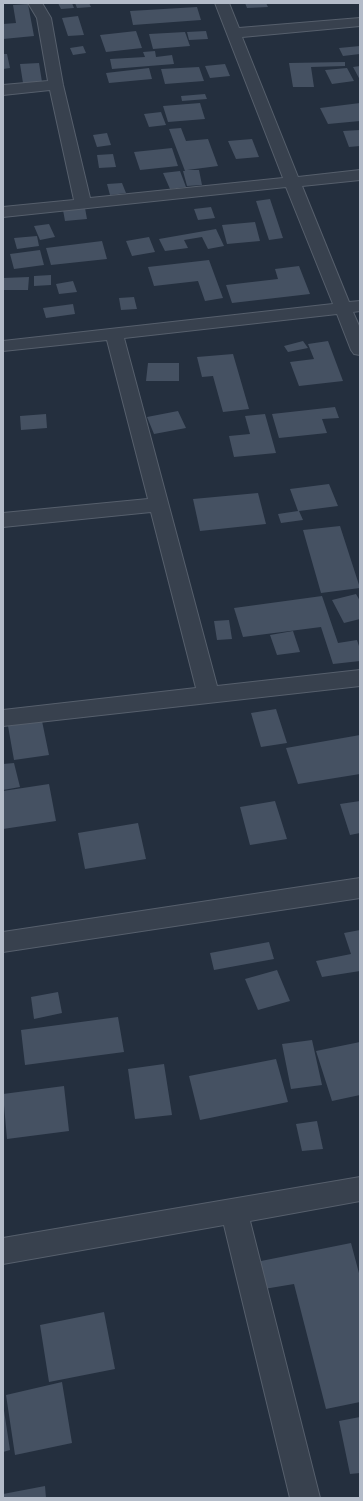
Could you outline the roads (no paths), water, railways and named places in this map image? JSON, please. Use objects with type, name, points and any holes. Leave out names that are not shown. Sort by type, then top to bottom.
[{"type":"street","points":[[35,3],[44,18],[56,85],[83,204]]},
{"type":"street","points":[[222,3],[292,182],[352,307],[360,350]]},
{"type":"street","points":[[234,32],[360,22]]},
{"type":"street","points":[[3,90],[56,85]]},
{"type":"street","points":[[3,212],[360,176]]},
{"type":"street","points":[[3,346],[352,307]]},
{"type":"street","points":[[114,333],[208,694]]},
{"type":"street","points":[[3,520],[158,505]]},
{"type":"street","points":[[3,718],[360,678]]},
{"type":"street","points":[[3,942],[360,888]]},
{"type":"street","points":[[3,1251],[360,1189]]},
{"type":"street","points":[[234,1210],[305,1498]]}]
